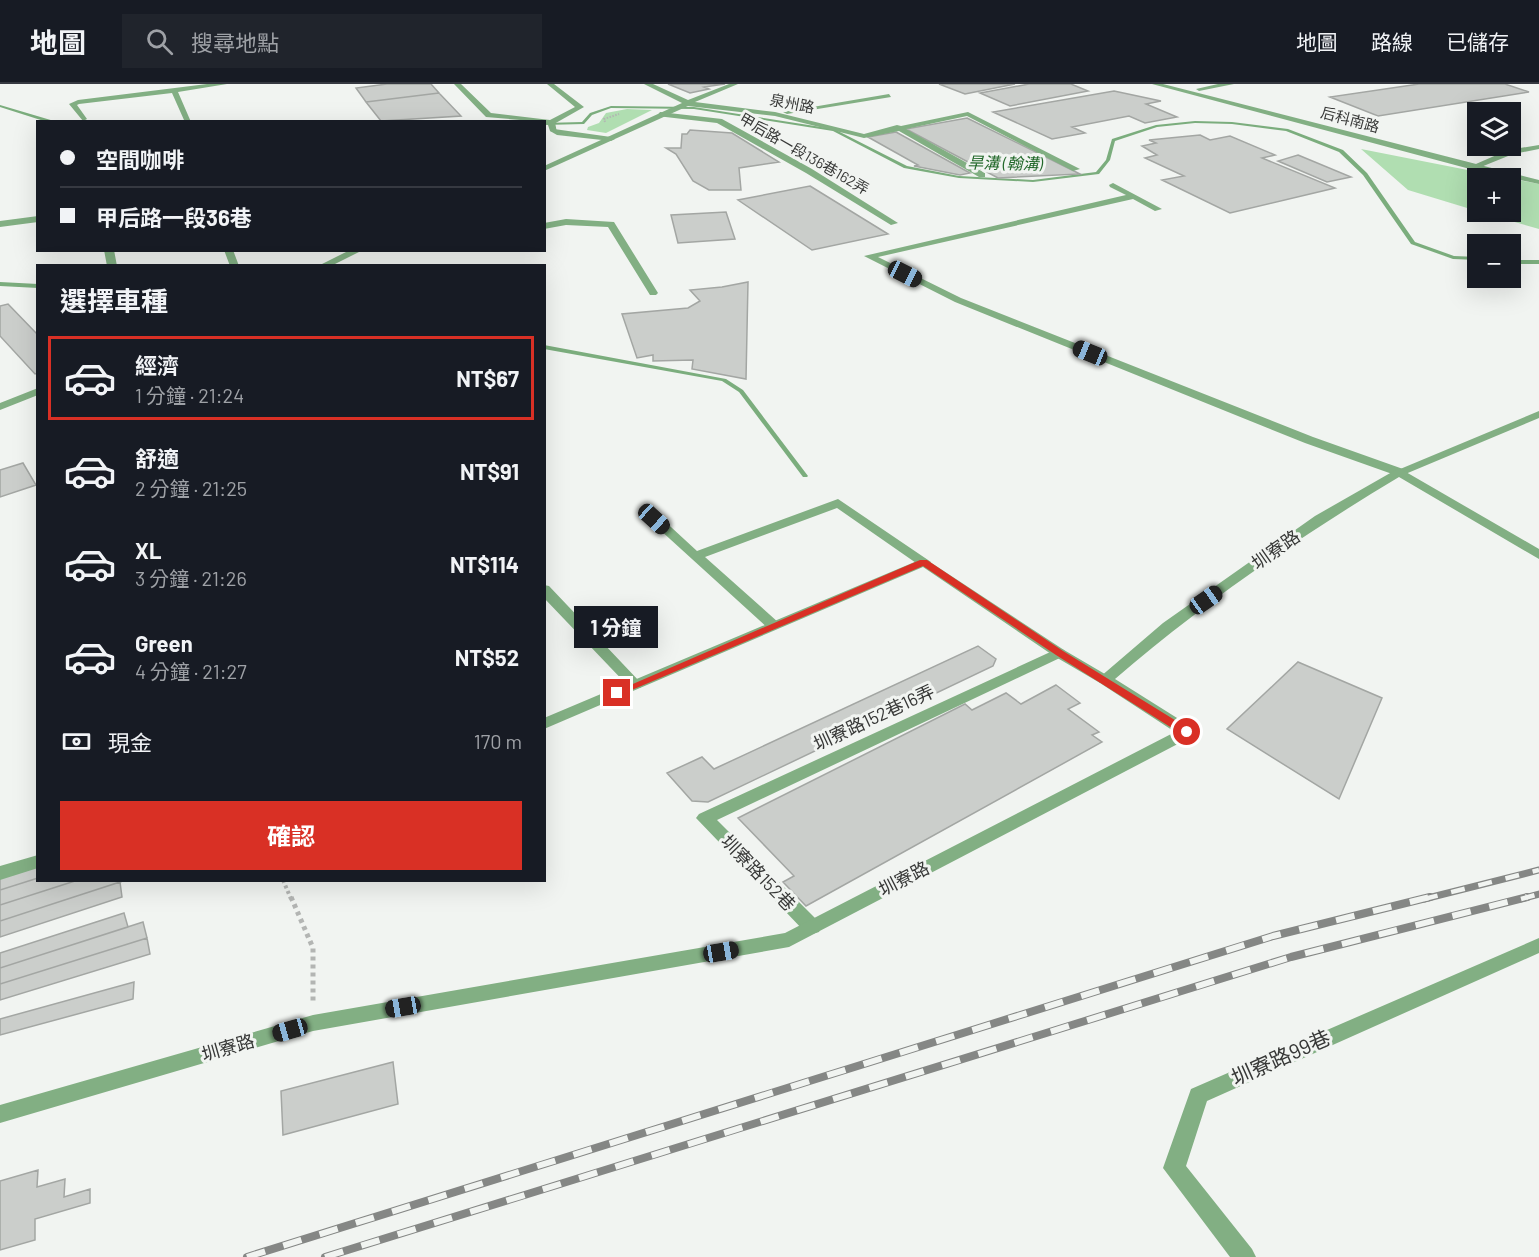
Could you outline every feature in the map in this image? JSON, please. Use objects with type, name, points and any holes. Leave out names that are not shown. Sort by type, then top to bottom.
[{"type":"street","points":[[83,120],[73,104],[224,84]]},
{"type":"street","points":[[456,84],[489,115],[533,120]]},
{"type":"street","points":[[546,121],[551,122],[580,107],[550,84]]},
{"type":"street","name":"泉州路","points":[[647,84],[690,104],[776,114],[864,136],[897,127],[968,114],[1076,169]]},
{"type":"street","points":[[546,168],[660,114],[690,104],[735,84]]},
{"type":"street","name":"后科南路","points":[[1155,84],[1476,165],[1539,177]]},
{"type":"street","name":"后科南路","points":[[1178,84],[1539,182]]},
{"type":"street","points":[[1199,90],[1231,84]]},
{"type":"street","points":[[174,90],[188,120]]},
{"type":"street","points":[[776,114],[889,96]]},
{"type":"street","name":"甲后路一段136巷162弄","points":[[660,114],[719,121],[809,171],[894,223]]},
{"type":"street","points":[[551,122],[557,133],[611,139]]},
{"type":"street","points":[[897,127],[982,175]]},
{"type":"street","points":[[1476,165],[1539,147]]},
{"type":"street","points":[[1113,185],[1158,209]]},
{"type":"street","points":[[1134,196],[869,256],[958,300],[1309,440],[1399,472],[1539,555]]},
{"type":"street","points":[[0,224],[36,219]]},
{"type":"street","points":[[546,226],[566,222],[611,224],[653,293]]},
{"type":"street","points":[[325,264],[339,254]]},
{"type":"street","points":[[0,407],[36,392]]},
{"type":"street","name":"圳寮路","points":[[0,1114],[313,1023],[789,940],[1187,732],[1105,680],[1168,626],[1320,519],[1399,472],[1539,414]]},
{"type":"street","points":[[695,556],[838,503],[1059,653],[1105,680]]},
{"type":"street","points":[[654,519],[774,626]]},
{"type":"street","points":[[546,723],[924,562]]},
{"type":"street","points":[[546,592],[635,685]]},
{"type":"street","name":"圳寮路152巷16弄","points":[[705,818],[1059,653]]},
{"type":"street","name":"圳寮路152巷","points":[[705,818],[812,927]]},
{"type":"street","points":[[0,873],[36,862]]},
{"type":"street","name":"圳寮路99巷","points":[[1244,1257],[1174,1168],[1198,1095],[1539,945]]},
{"type":"path","points":[[284,882],[312,948],[313,1023]]},
{"type":"green space","points":[[627,109],[652,110],[606,133],[587,130],[588,127],[599,123],[606,113]]},
{"type":"green space","points":[[1361,149],[1467,170],[1467,208],[1408,190]]},
{"type":"green space","points":[[1521,180],[1539,184],[1539,229],[1515,222],[1521,222]]},
{"type":"building","points":[[387,84],[431,84],[439,93],[366,102],[356,88]]},
{"type":"building","points":[[668,84],[725,84],[704,87],[709,89],[690,93]]},
{"type":"building","points":[[939,84],[1015,84],[965,94]]},
{"type":"building","points":[[1029,84],[1071,84],[1088,91],[1010,106],[980,93]]},
{"type":"building","points":[[1419,84],[1505,84],[1529,92],[1378,116],[1330,97]]},
{"type":"building","points":[[1114,91],[1161,101],[1146,104],[1177,117],[1145,123],[1129,116],[1072,127],[1085,133],[1052,139],[993,112]]},
{"type":"building","points":[[439,93],[461,116],[380,120],[366,102]]},
{"type":"building","points":[[967,118],[1080,174],[998,178],[906,129]]},
{"type":"building","points":[[690,130],[732,133],[779,162],[739,168],[741,190],[709,190],[693,181],[676,154],[666,148],[681,148],[682,134],[687,134]]},
{"type":"building","points":[[896,132],[970,173],[960,175],[914,166],[918,165],[868,137]]},
{"type":"building","points":[[1200,135],[1210,140],[1230,136],[1275,155],[1262,158],[1335,188],[1230,213],[1162,180],[1184,176],[1145,158],[1157,155],[1142,146],[1156,143],[1149,140]]},
{"type":"building","points":[[1298,155],[1351,177],[1327,182],[1278,161]]},
{"type":"building","points":[[810,186],[888,234],[812,250],[738,200]]},
{"type":"building","points":[[726,212],[735,239],[678,243],[671,215]]},
{"type":"building","points":[[748,282],[746,379],[692,369],[693,360],[653,361],[653,355],[637,358],[622,314],[688,308],[700,301],[690,290]]},
{"type":"building","points":[[8,304],[36,333],[36,374],[0,336],[0,306]]},
{"type":"building","points":[[23,463],[36,485],[0,497],[0,470]]},
{"type":"building","points":[[978,646],[996,659],[993,666],[708,802],[692,801],[667,773],[702,757],[714,769]]},
{"type":"building","points":[[1298,662],[1382,698],[1339,799],[1227,729]]},
{"type":"building","points":[[1056,685],[1080,703],[1068,709],[1099,732],[1092,735],[1102,742],[806,906],[783,882],[794,876],[738,818],[965,704],[972,710],[1006,693],[1021,704]]},
{"type":"building","points":[[36,863],[36,879],[0,890],[0,874]]},
{"type":"building","points":[[36,879],[36,882],[72,882],[0,905],[0,890]]},
{"type":"building","points":[[72,882],[120,882],[0,921],[0,905]]},
{"type":"building","points":[[120,882],[122,897],[0,937],[0,921]]},
{"type":"building","points":[[124,913],[128,927],[0,968],[0,953]]},
{"type":"building","points":[[143,922],[147,938],[0,984],[0,968]]},
{"type":"building","points":[[147,938],[150,954],[0,1000],[0,984]]},
{"type":"building","points":[[134,982],[133,999],[0,1035],[0,1019]]},
{"type":"building","points":[[393,1062],[398,1104],[283,1135],[281,1091]]},
{"type":"building","points":[[38,1170],[37,1187],[65,1179],[64,1197],[90,1189],[90,1203],[35,1219],[35,1240],[0,1250],[0,1181]]},
{"type":"waterway","name":"旱溝 (翰溝)","points":[[0,106],[46,120]]},
{"type":"waterway","name":"旱溝 (翰溝)","points":[[546,124],[583,123],[591,114],[611,107],[694,108],[834,130],[906,167],[959,177],[1033,181],[1097,173],[1108,160],[1113,140],[1156,126],[1195,122],[1232,123],[1287,130],[1341,151],[1365,174],[1413,243],[1453,257],[1467,258]]},
{"type":"waterway","name":"旱溝 (翰溝)","points":[[1521,262],[1539,262]]},
{"type":"waterway","points":[[0,284],[36,286]]},
{"type":"waterway","points":[[546,347],[724,380],[741,391],[805,476]]},
{"type":"railway","points":[[1424,899],[1539,870]]},
{"type":"railway","points":[[1521,899],[1539,894]]},
{"type":"railway","points":[[247,1257],[1273,936],[1430,897]]},
{"type":"railway","points":[[325,1257],[1291,957],[1527,897]]},
{"type":"route","points":[[617,693],[924,562],[1059,653],[1187,732]]}]
